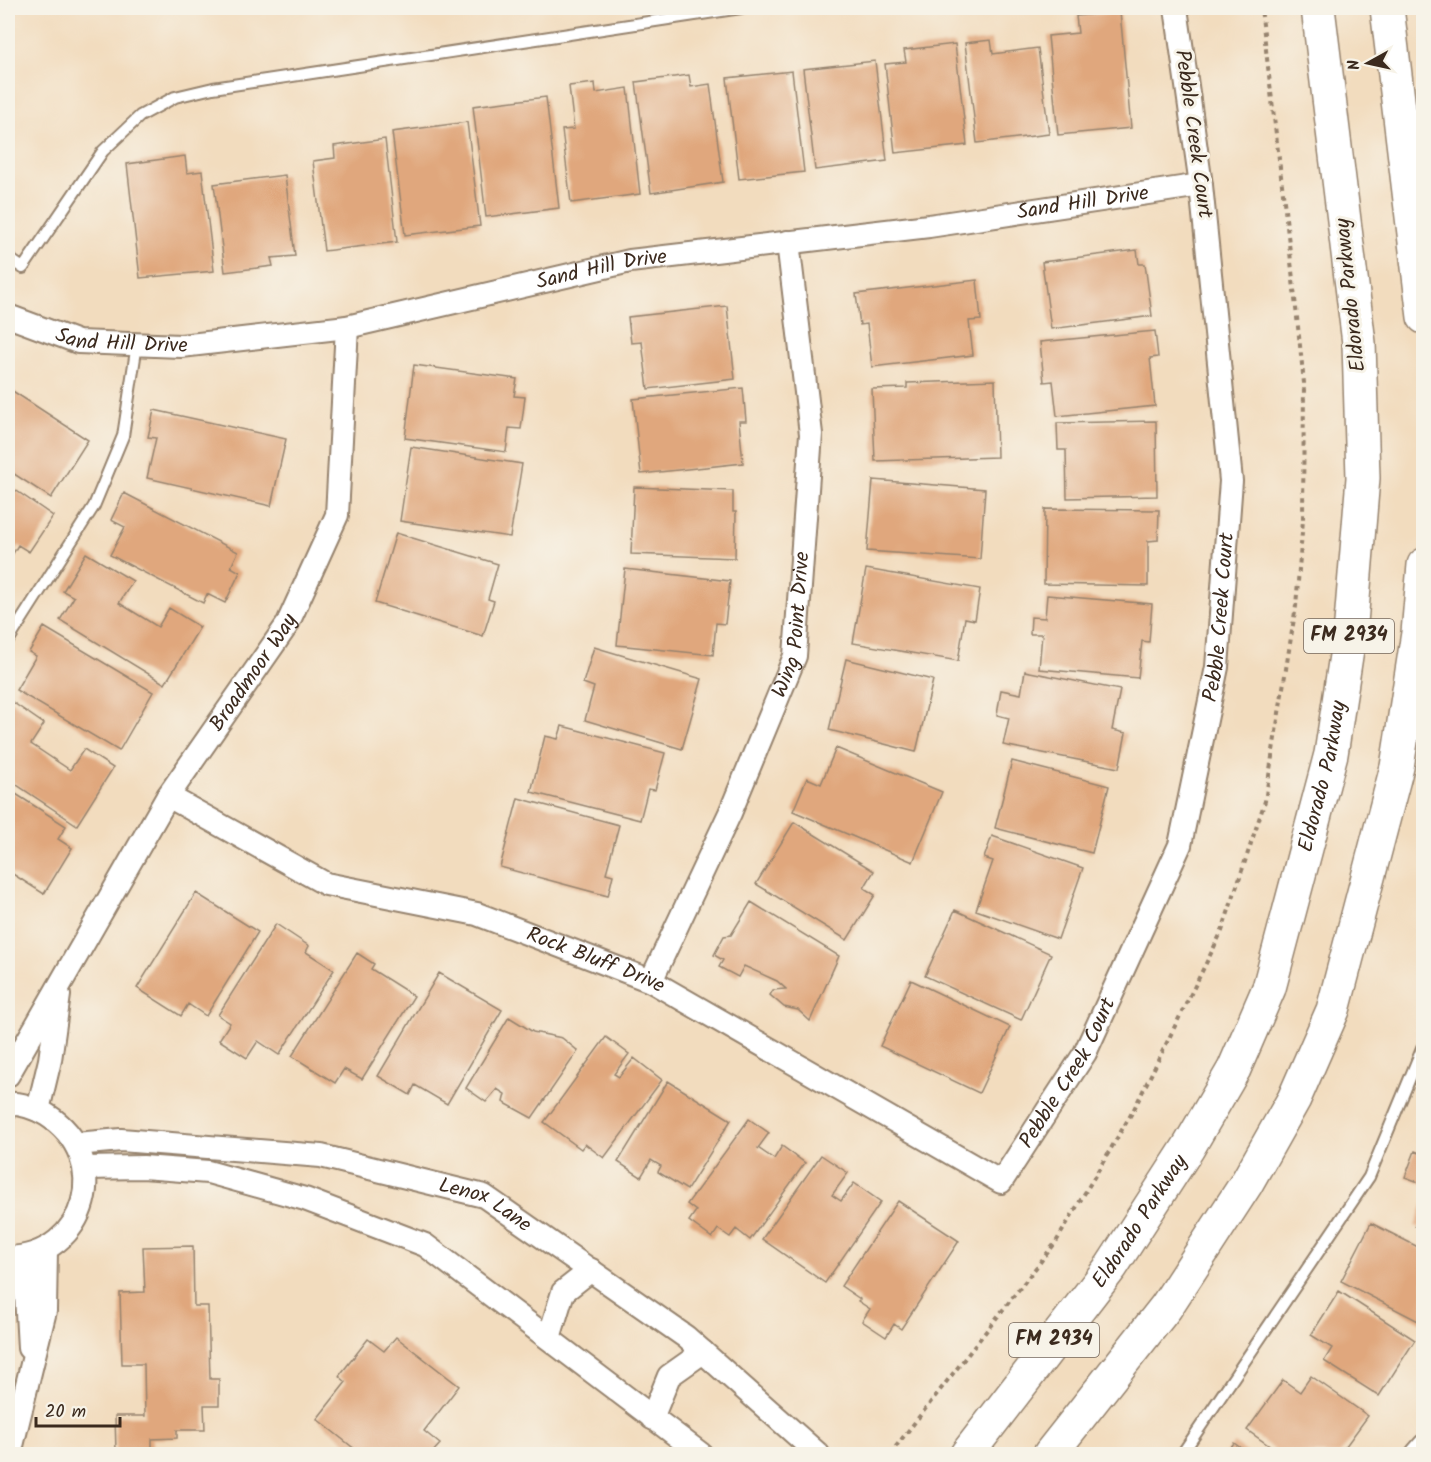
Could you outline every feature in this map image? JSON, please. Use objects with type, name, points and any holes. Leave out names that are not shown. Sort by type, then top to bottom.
[{"type":"main road","name":"Eldorado Parkway","points":[[968,1455],[1111,1267],[1188,1148],[1234,1069],[1269,988],[1331,754],[1351,623],[1363,478],[1359,343],[1318,8]]},
{"type":"main road","points":[[1387,8],[1424,317]]},
{"type":"main road","name":"FM 2934","points":[[1050,1455],[1166,1306],[1246,1184],[1294,1100],[1333,1010],[1397,767],[1418,633],[1424,565]]},
{"type":"street","name":"Pebble Creek Court","points":[[1001,1182],[1085,1053],[1180,845],[1217,667],[1231,482],[1200,184],[1176,8]]},
{"type":"street","name":"Sand Hill Drive","points":[[8,316],[78,342],[181,346],[347,327],[630,261],[929,226],[1200,184]]},
{"type":"street","name":"Wing Point Drive","points":[[651,981],[730,813],[795,656],[812,434],[788,243]]},
{"type":"street","name":"Broadmoor Way","points":[[8,1075],[168,796],[286,625],[337,515],[347,327]]},
{"type":"street","name":"Rock Bluff Drive","points":[[168,796],[326,884],[477,914],[651,981],[1001,1182]]},
{"type":"street","name":"Broadmoor Way","points":[[38,1110],[50,1060],[61,982]]},
{"type":"street","points":[[8,1104],[38,1110],[60,1124],[76,1144],[85,1168],[85,1192],[78,1215],[64,1235],[46,1249],[16,1258],[30,1374]]},
{"type":"street","name":"Lenox Lane","points":[[76,1144],[121,1140],[321,1156],[484,1196],[686,1337],[818,1455]]},
{"type":"street","points":[[85,1168],[143,1167],[208,1172],[305,1199],[425,1245],[700,1455]]},
{"type":"street","points":[[10,1455],[45,1311],[46,1249]]},
{"type":"street","points":[[549,1338],[563,1292],[591,1270]]},
{"type":"street","points":[[652,1418],[669,1376],[704,1352]]},
{"type":"street","points":[[1417,1455],[1424,1446]]},
{"type":"lane","points":[[8,258],[23,268],[104,151],[140,116],[175,97],[213,88],[741,8]]},
{"type":"lane","points":[[8,641],[94,506],[123,436],[137,344]]},
{"type":"lane","points":[[1182,1455],[1369,1177],[1424,1044]]},
{"type":"building","points":[[1120,12],[1131,128],[1058,135],[1048,36],[1078,33],[1076,16]]},
{"type":"building","points":[[991,40],[993,54],[1038,48],[1049,134],[977,143],[965,43]]},
{"type":"building","points":[[955,44],[967,145],[895,153],[885,64],[906,62],[904,50]]},
{"type":"building","points":[[875,61],[887,161],[815,170],[803,69]]},
{"type":"building","points":[[792,71],[804,172],[739,179],[727,78]]},
{"type":"building","points":[[689,75],[691,87],[710,84],[723,182],[651,193],[636,82]]},
{"type":"building","points":[[595,83],[596,93],[628,88],[640,194],[571,203],[562,130],[574,129],[569,86]]},
{"type":"building","points":[[546,97],[559,208],[486,217],[473,106]]},
{"type":"building","points":[[467,122],[480,226],[405,235],[392,132]]},
{"type":"building","points":[[385,139],[397,242],[324,251],[313,161],[335,158],[334,146]]},
{"type":"building","points":[[185,156],[187,173],[202,171],[214,271],[140,278],[127,164]]},
{"type":"building","points":[[285,175],[295,256],[271,258],[273,266],[225,272],[214,184]]},
{"type":"building","points":[[1137,250],[1139,264],[1145,264],[1152,316],[1051,329],[1042,262]]},
{"type":"building","points":[[977,280],[981,320],[969,321],[973,355],[872,367],[867,324],[860,325],[856,294]]},
{"type":"building","points":[[727,306],[735,379],[648,389],[642,342],[631,343],[628,317]]},
{"type":"building","points":[[1155,331],[1158,357],[1150,358],[1155,406],[1057,416],[1053,381],[1044,382],[1040,342]]},
{"type":"building","points":[[414,365],[517,379],[514,396],[525,397],[521,429],[509,428],[506,452],[405,438]]},
{"type":"building","points":[[995,380],[997,457],[875,461],[872,389],[907,388],[907,383]]},
{"type":"building","points":[[8,388],[88,440],[51,498],[8,470]]},
{"type":"building","points":[[743,388],[746,421],[739,421],[743,463],[641,474],[633,399]]},
{"type":"building","points":[[154,410],[286,439],[271,506],[147,478],[156,438],[148,437]]},
{"type":"building","points":[[1156,421],[1157,496],[1067,498],[1066,450],[1058,450],[1057,423]]},
{"type":"building","points":[[411,447],[522,464],[510,537],[400,521]]},
{"type":"building","points":[[873,480],[985,489],[980,559],[867,551]]},
{"type":"building","points":[[11,487],[53,516],[29,552],[18,545],[8,562],[8,493]]},
{"type":"building","points":[[634,487],[733,491],[733,512],[736,512],[735,558],[631,554]]},
{"type":"building","points":[[124,493],[238,552],[231,567],[240,572],[225,603],[207,594],[203,603],[110,555],[125,527],[111,520]]},
{"type":"building","points":[[1045,509],[1159,510],[1158,540],[1148,541],[1148,586],[1044,584]]},
{"type":"building","points":[[396,533],[498,564],[488,599],[494,601],[483,636],[375,603]]},
{"type":"building","points":[[86,553],[133,581],[119,603],[158,627],[169,608],[200,627],[165,684],[60,620],[74,597],[63,591]]},
{"type":"building","points":[[625,569],[730,581],[725,624],[716,623],[713,655],[617,645]]},
{"type":"building","points":[[866,569],[980,589],[975,620],[965,618],[958,661],[853,643]]},
{"type":"building","points":[[1047,595],[1152,604],[1149,642],[1142,641],[1138,678],[1039,669],[1042,634],[1030,634],[1031,617],[1045,618]]},
{"type":"building","points":[[44,627],[153,692],[119,751],[16,690],[36,656],[29,652]]},
{"type":"building","points":[[594,647],[702,679],[682,749],[585,720],[594,687],[583,683]]},
{"type":"building","points":[[846,659],[933,680],[916,752],[829,730]]},
{"type":"building","points":[[1025,671],[1120,690],[1112,730],[1126,733],[1119,768],[1003,745],[1009,718],[997,715],[1001,690],[1021,694]]},
{"type":"building","points":[[8,699],[44,724],[31,744],[70,770],[84,749],[113,768],[77,825],[8,779]]},
{"type":"building","points":[[562,726],[665,753],[655,790],[648,789],[640,820],[531,792],[545,736],[558,739]]},
{"type":"building","points":[[836,748],[942,792],[913,862],[793,811],[807,778],[821,784]]},
{"type":"building","points":[[1012,761],[1109,786],[1092,853],[995,828]]},
{"type":"building","points":[[8,789],[66,826],[58,839],[72,848],[44,894],[8,871]]},
{"type":"building","points":[[518,798],[619,825],[606,873],[613,875],[608,896],[500,867]]},
{"type":"building","points":[[794,822],[874,871],[864,888],[875,895],[847,940],[756,884]]},
{"type":"building","points":[[992,836],[1083,868],[1058,939],[976,910],[993,861],[984,858]]},
{"type":"building","points":[[196,893],[258,932],[206,1016],[188,1004],[181,1016],[137,988]]},
{"type":"building","points":[[751,902],[839,956],[810,1021],[798,1010],[784,1007],[770,995],[773,990],[786,989],[777,981],[744,966],[738,977],[719,967],[723,960],[714,955],[724,936],[731,935]]},
{"type":"building","points":[[955,910],[1051,954],[1021,1020],[925,976]]},
{"type":"building","points":[[276,924],[309,946],[306,952],[334,970],[279,1055],[258,1041],[247,1058],[219,1040],[230,1023],[218,1015]]},
{"type":"building","points":[[357,953],[374,964],[371,969],[414,996],[362,1079],[344,1069],[335,1083],[292,1056]]},
{"type":"building","points":[[439,973],[502,1010],[447,1104],[415,1085],[410,1095],[378,1076]]},
{"type":"building","points":[[911,980],[1010,1027],[979,1093],[880,1046]]},
{"type":"building","points":[[509,1017],[533,1032],[562,1038],[578,1051],[532,1118],[503,1102],[505,1094],[497,1089],[486,1102],[466,1088]]},
{"type":"building","points":[[606,1037],[629,1054],[614,1074],[619,1077],[634,1058],[662,1080],[604,1158],[585,1144],[581,1149],[544,1122]]},
{"type":"building","points":[[668,1081],[731,1120],[687,1190],[658,1172],[661,1166],[651,1160],[641,1177],[618,1162]]},
{"type":"building","points":[[749,1119],[769,1133],[758,1148],[774,1159],[782,1146],[805,1163],[750,1240],[736,1229],[730,1237],[718,1229],[712,1238],[689,1221],[696,1211],[687,1204]]},
{"type":"building","points":[[1415,1151],[1424,1155],[1424,1184],[1405,1177]]},
{"type":"building","points":[[821,1155],[848,1173],[832,1195],[841,1201],[854,1183],[881,1202],[825,1283],[762,1239]]},
{"type":"building","points":[[898,1201],[959,1241],[901,1329],[894,1324],[886,1337],[862,1321],[870,1309],[841,1286]]},
{"type":"building","points":[[1424,1204],[1424,1229],[1415,1226]]},
{"type":"building","points":[[1371,1223],[1424,1250],[1424,1324],[1341,1281]]},
{"type":"building","points":[[193,1246],[194,1306],[208,1306],[210,1379],[219,1379],[219,1405],[204,1405],[205,1430],[177,1430],[177,1438],[152,1439],[152,1451],[116,1452],[115,1416],[145,1416],[144,1364],[122,1364],[120,1293],[145,1292],[143,1247]]},
{"type":"building","points":[[1339,1291],[1415,1340],[1379,1396],[1324,1361],[1332,1348],[1311,1335]]},
{"type":"building","points":[[396,1337],[459,1386],[424,1431],[440,1444],[431,1454],[361,1454],[317,1419],[346,1382],[339,1376],[368,1339],[384,1351]]},
{"type":"building","points":[[1311,1376],[1368,1416],[1340,1454],[1281,1454],[1247,1430],[1283,1380],[1300,1392]]},
{"type":"building","points":[[1234,1443],[1249,1454],[1225,1454]]}]
